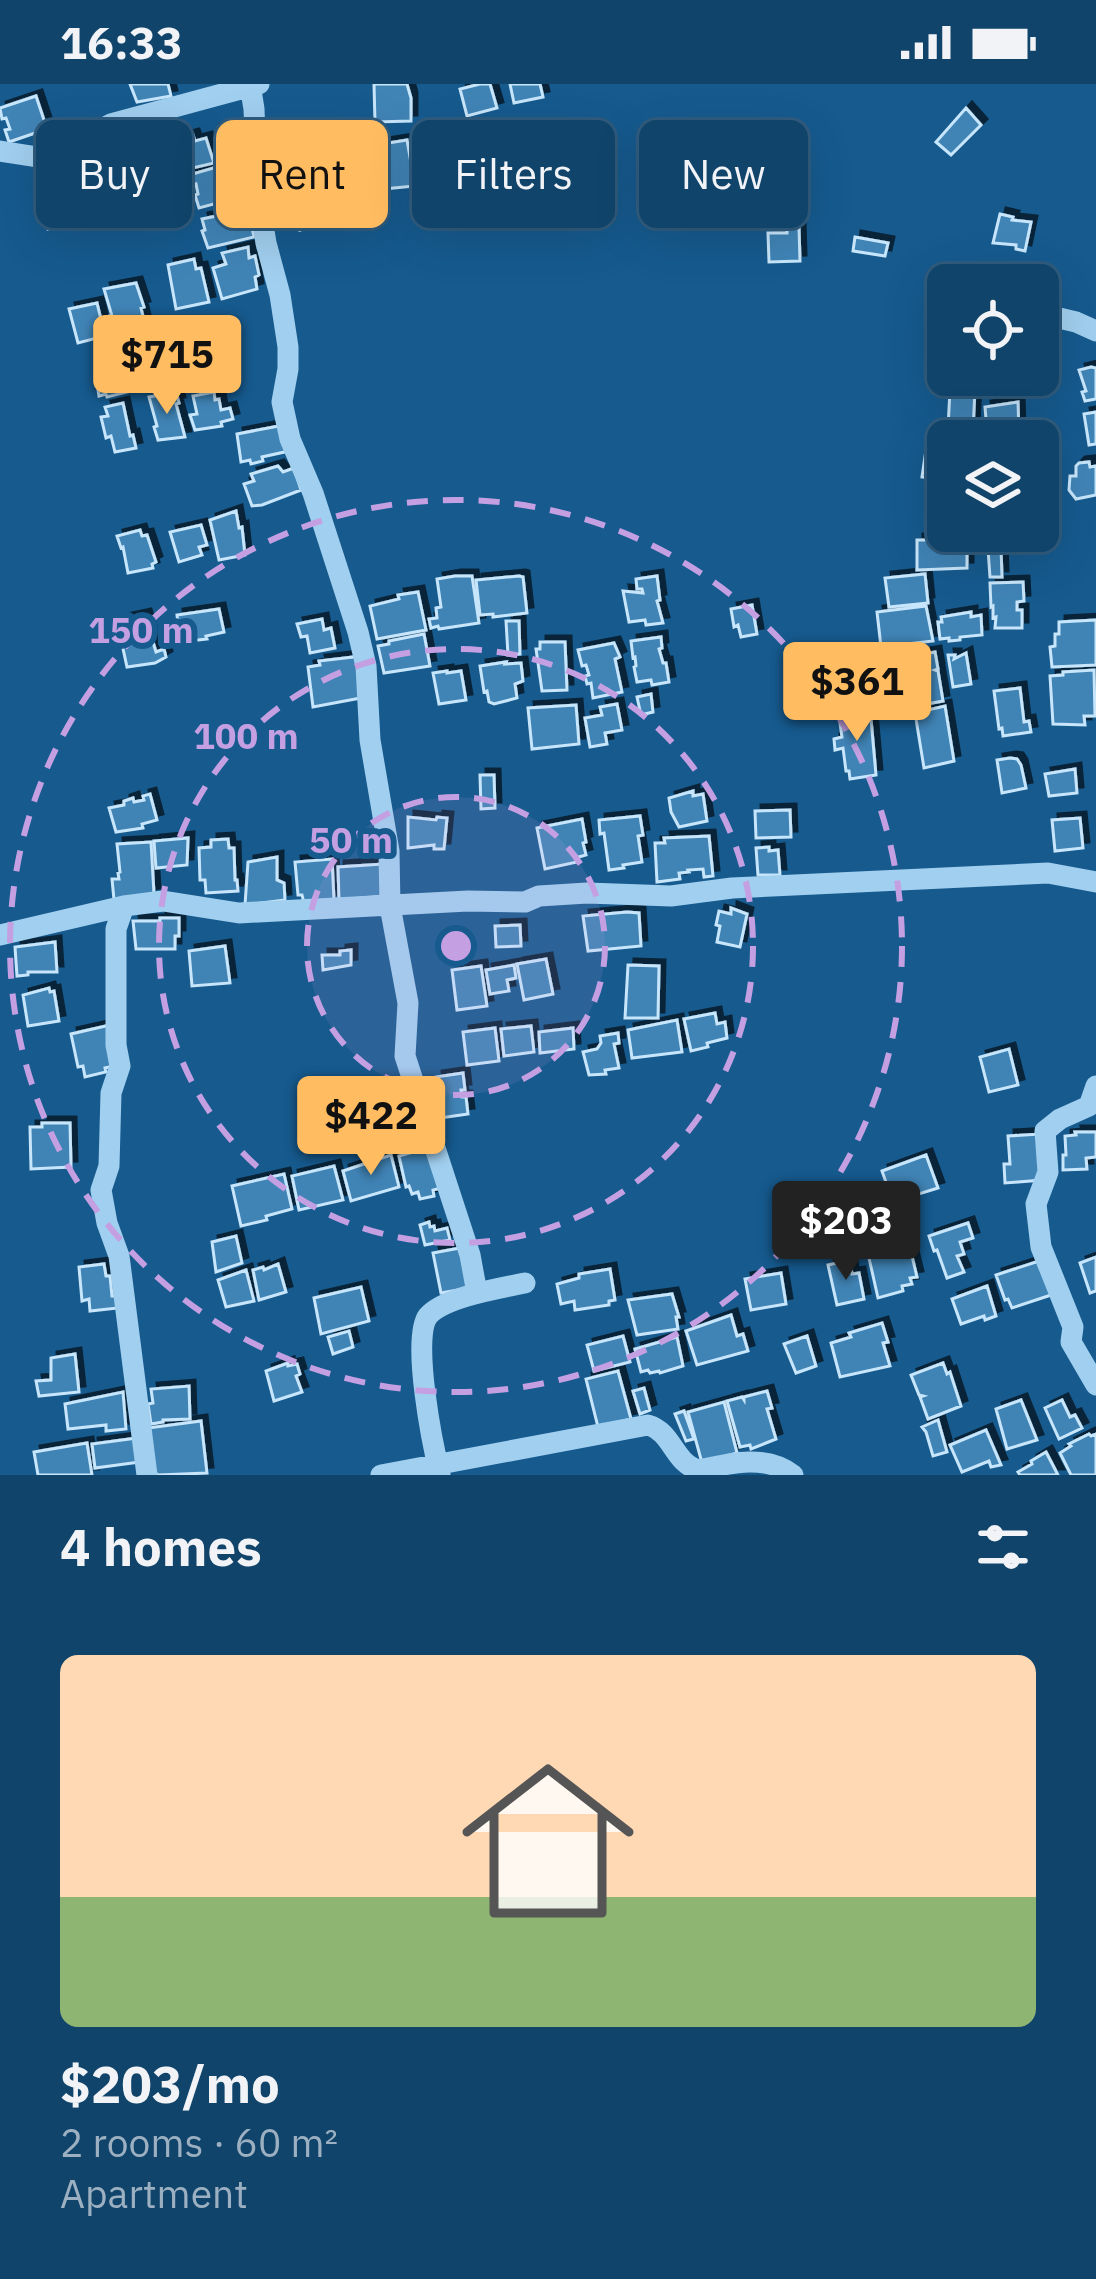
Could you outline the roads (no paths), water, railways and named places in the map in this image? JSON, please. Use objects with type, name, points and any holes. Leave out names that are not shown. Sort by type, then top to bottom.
[{"type":"street","points":[[0,152],[56,160],[111,124],[253,85],[257,188],[288,347],[282,402],[366,666],[370,740],[389,851],[390,906],[408,1003],[405,1056],[470,1255],[477,1292]]},
{"type":"street","points":[[1059,318],[1096,331]]},
{"type":"street","points":[[0,935],[164,901],[239,913],[525,902],[539,896],[587,893],[671,896],[732,888],[1048,873],[1096,882]]},
{"type":"street","points":[[124,906],[116,929],[120,1066],[111,1093],[110,1166],[101,1190],[119,1256],[147,1475]]},
{"type":"street","points":[[1096,1086],[1090,1106],[1045,1131],[1048,1172],[1036,1204],[1041,1247],[1073,1327],[1071,1342],[1096,1385]]},
{"type":"street","points":[[438,1470],[422,1367],[421,1337],[428,1317],[477,1292],[525,1283]]},
{"type":"street","points":[[381,1475],[438,1470],[648,1426],[658,1428],[688,1467],[699,1470],[767,1461],[793,1475]]}]
